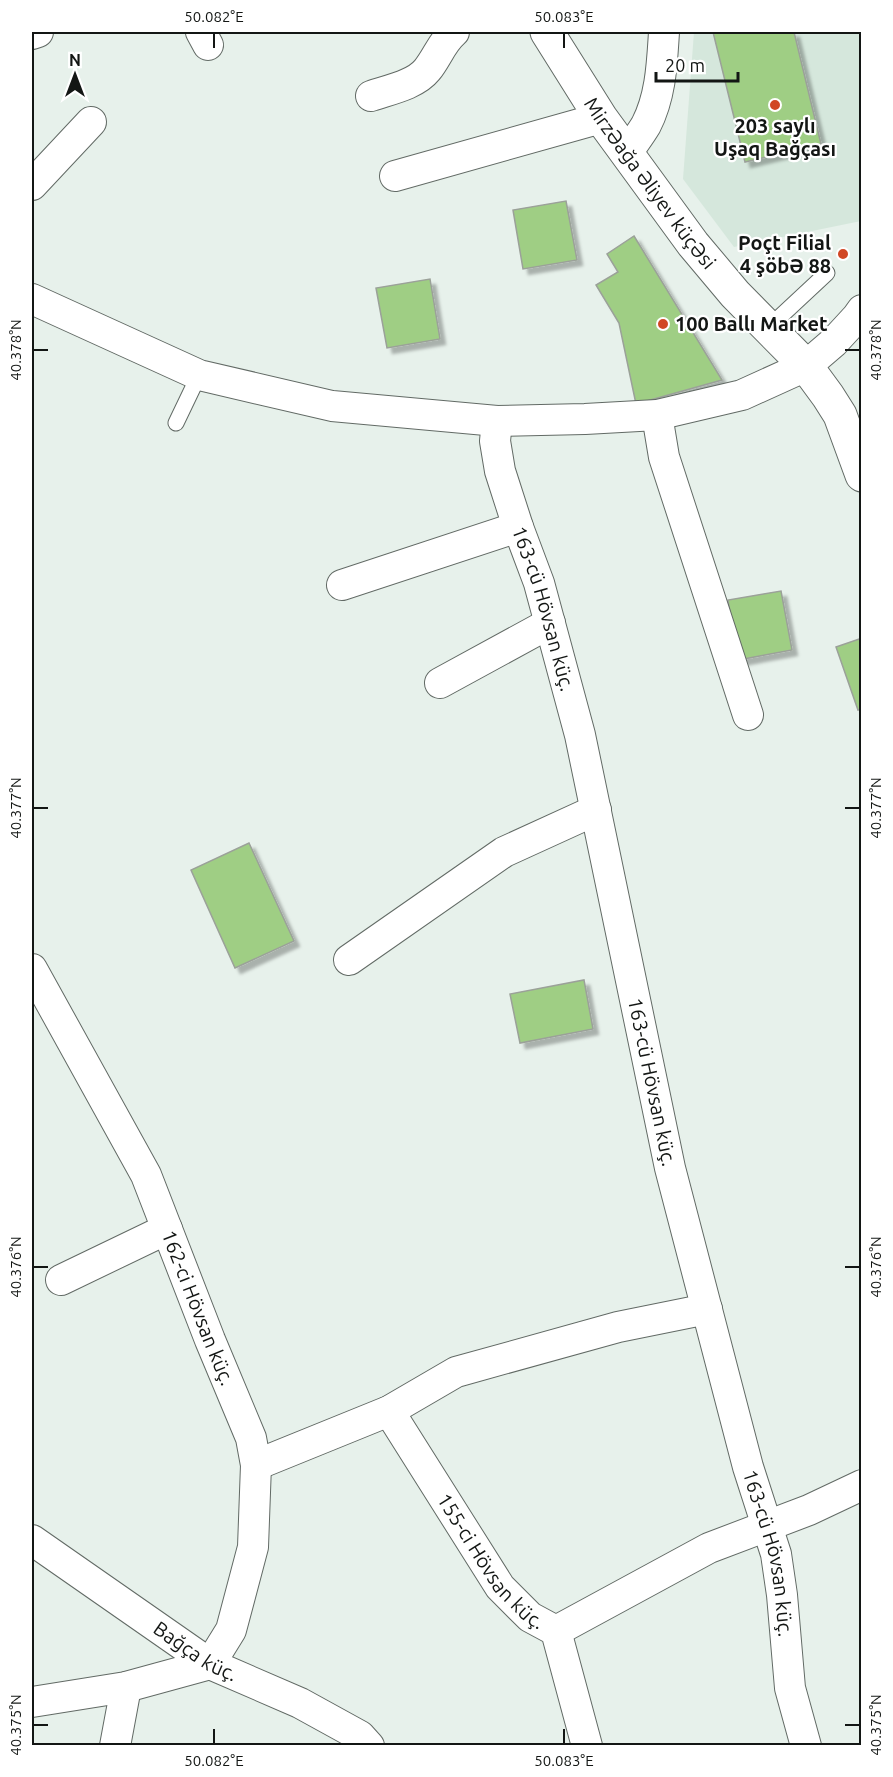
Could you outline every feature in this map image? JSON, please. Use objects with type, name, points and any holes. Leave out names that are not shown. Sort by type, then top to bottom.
[{"type":"street","points":[[32,34],[38,32]]},
{"type":"street","points":[[371,96],[416,80],[426,72],[448,37],[454,32]]},
{"type":"street","name":"Mirzəağa Əliyev küçəsi","points":[[547,32],[601,118],[693,244],[735,294],[806,366],[855,437],[861,475]]},
{"type":"street","points":[[627,153],[646,124],[656,98],[661,78],[664,32]]},
{"type":"street","points":[[395,176],[601,118]]},
{"type":"street","points":[[32,185],[91,122]]},
{"type":"street","points":[[32,299],[199,375],[332,406],[497,421],[657,415],[742,395],[806,366],[834,342],[861,310]]},
{"type":"street","points":[[657,415],[664,457],[748,716]]},
{"type":"street","name":"163-cü Hövsan küç.","points":[[497,421],[495,441],[500,471],[539,583],[580,735],[670,1168],[748,1467],[776,1554],[790,1688],[806,1746]]},
{"type":"street","points":[[342,585],[518,526]]},
{"type":"street","points":[[440,683],[550,623]]},
{"type":"street","points":[[349,960],[504,852],[596,810]]},
{"type":"street","name":"162-ci Hövsan küç.","points":[[32,969],[146,1175],[251,1438],[256,1465],[253,1547],[231,1630],[210,1664]]},
{"type":"street","points":[[61,1280],[167,1229]]},
{"type":"street","points":[[256,1465],[389,1411],[456,1372],[618,1327],[707,1309]]},
{"type":"street","name":"155-ci Hövsan küç.","points":[[389,1411],[500,1587],[530,1617],[556,1630],[587,1746]]},
{"type":"street","points":[[556,1630],[710,1548],[809,1510],[861,1485]]},
{"type":"street","name":"Bağça küç.","points":[[32,1540],[210,1664],[300,1702],[360,1736],[369,1746]]},
{"type":"street","points":[[32,1702],[126,1687],[210,1664]]},
{"type":"street","points":[[115,1746],[126,1687]]},
{"type":"lane","points":[[768,328],[827,273]]},
{"type":"lane","points":[[176,423],[199,375]]},
{"type":"shaded area","name":"203 saylı Uşaq Bağçası","points":[[694,32],[861,32],[861,221],[734,247],[683,179]]},
{"type":"building","points":[[713,32],[794,32],[821,144],[745,162]]},
{"type":"building","points":[[566,201],[577,260],[523,269],[513,210]]},
{"type":"building","points":[[634,236],[722,380],[636,404],[619,323],[596,285],[618,272],[607,254]]},
{"type":"building","points":[[430,279],[440,339],[387,348],[376,288]]},
{"type":"building","points":[[781,591],[792,650],[738,660],[728,600]]},
{"type":"building","points":[[862,638],[862,709],[858,710],[836,647]]},
{"type":"building","points":[[249,843],[294,941],[235,968],[191,870]]},
{"type":"building","points":[[584,980],[593,1029],[520,1043],[510,994]]},
{"type":"place","name":"203 saylı Uşaq Bağçası","points":[[775,105]]},
{"type":"place","name":"Poçt Filial 4 şöbə 88","points":[[843,254]]},
{"type":"place","name":"100 Ballı Market","points":[[663,324]]}]
